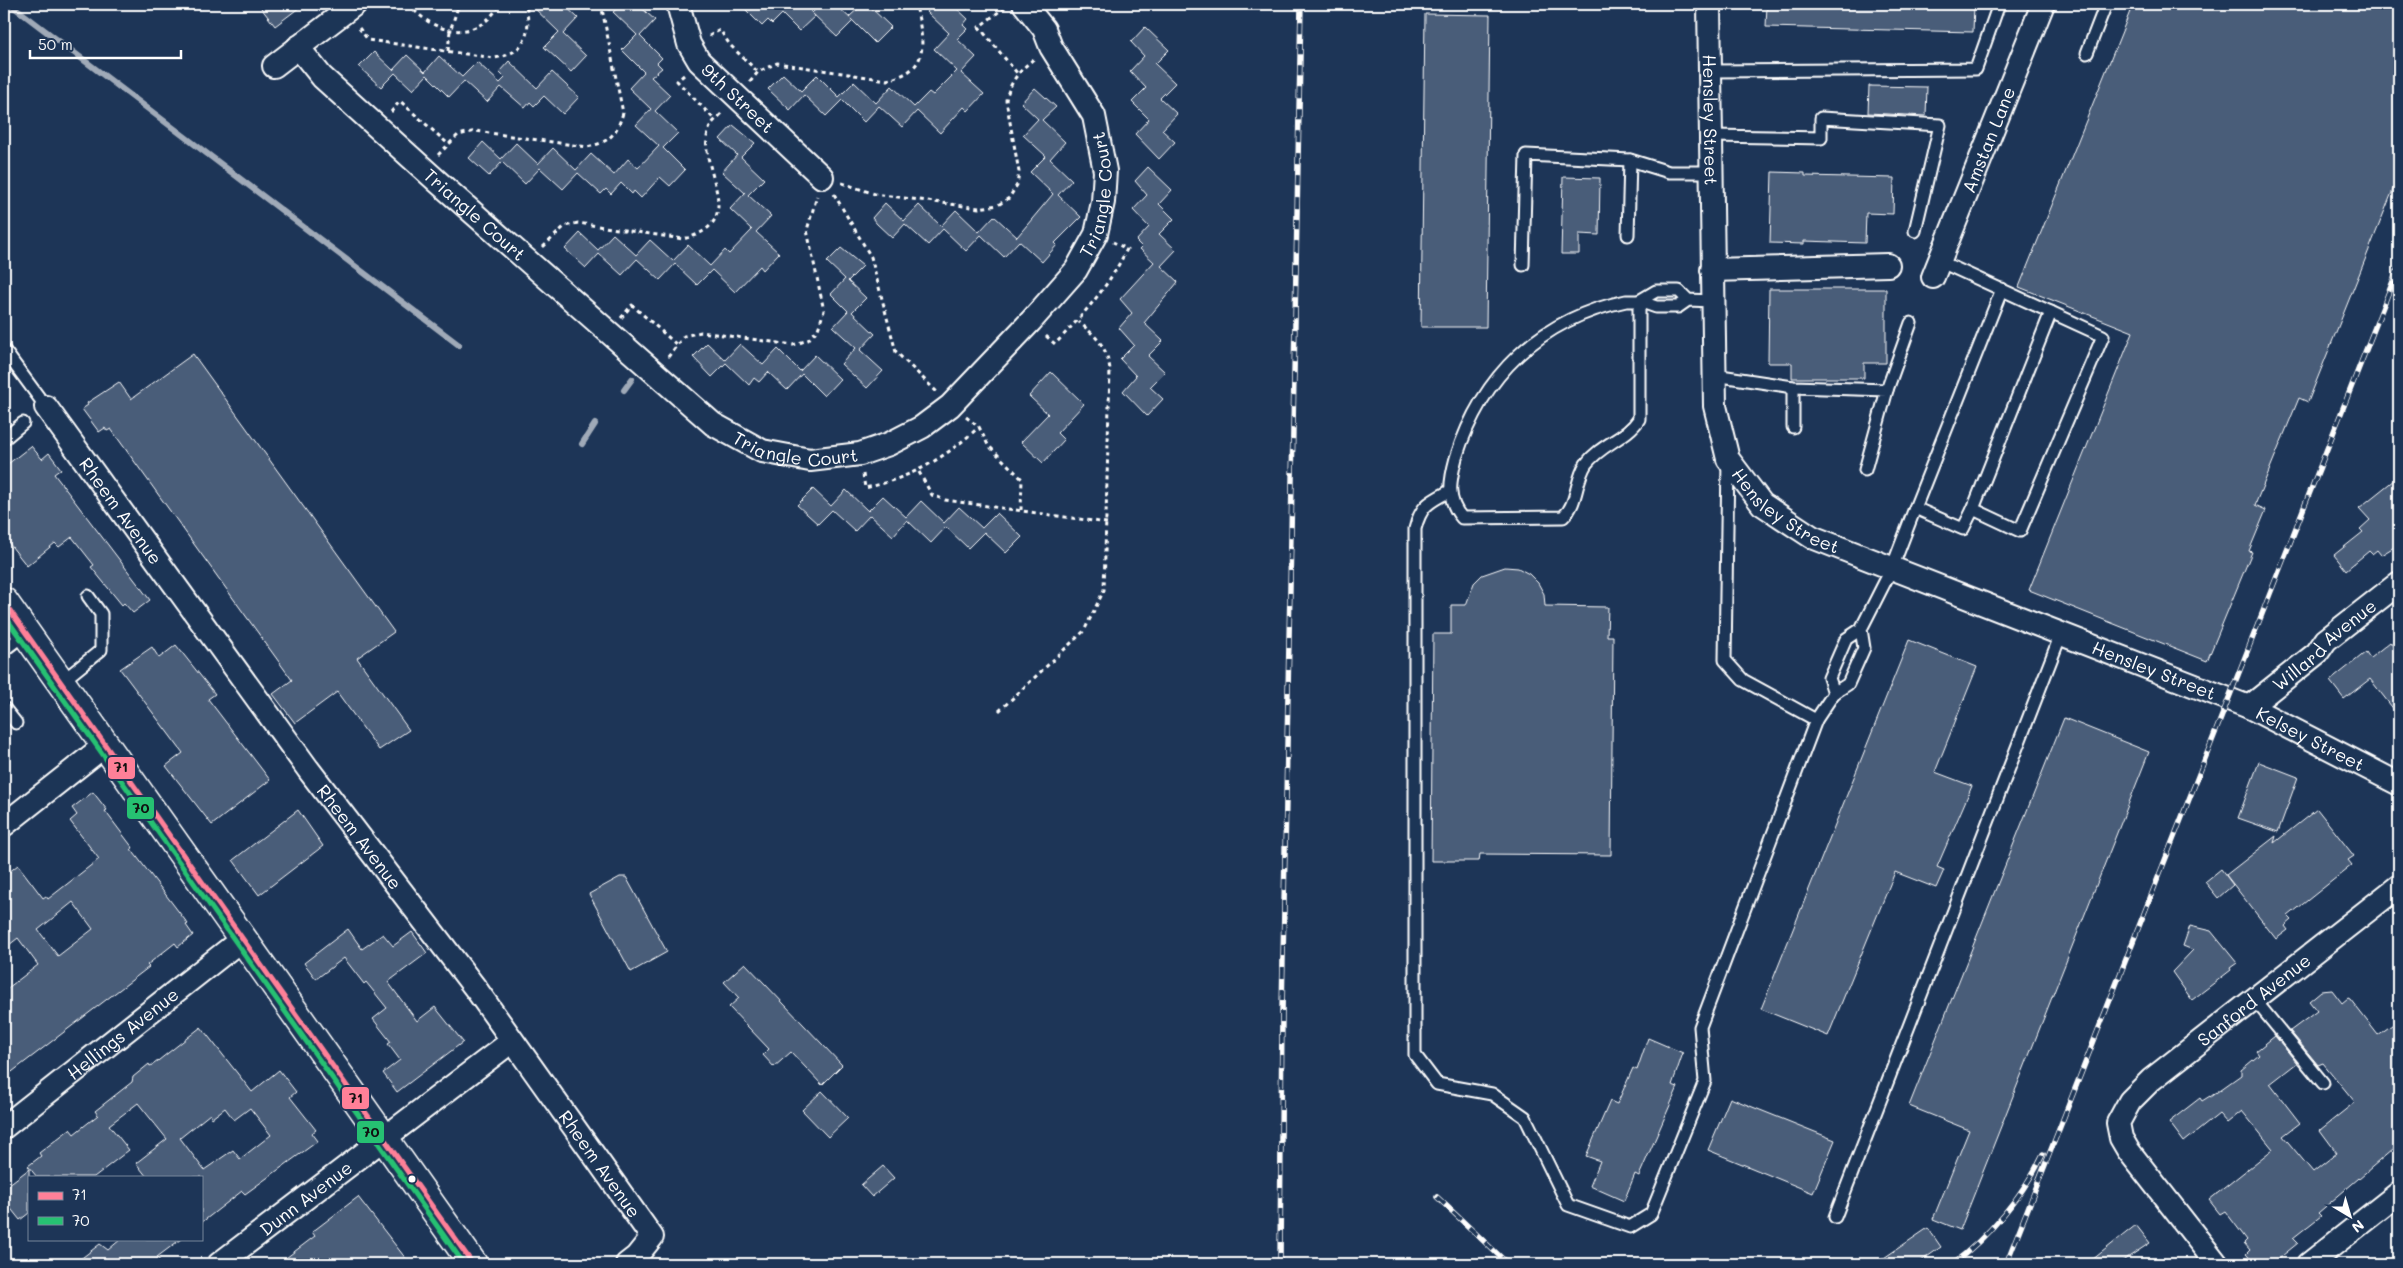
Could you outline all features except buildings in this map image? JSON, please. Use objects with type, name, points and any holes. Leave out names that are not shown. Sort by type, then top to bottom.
[{"type":"main road","points":[[4,602],[104,746],[473,1264]]},
{"type":"street","points":[[678,4],[694,52]]},
{"type":"street","name":"Triangle Court","points":[[298,48],[322,77],[425,171],[713,424],[762,451],[810,460],[860,454],[889,444],[922,427],[950,406],[1031,321],[1076,270],[1096,234],[1103,202],[1105,171],[1094,116],[1051,47],[1044,29],[1024,4]]},
{"type":"street","name":"Hensley Street","points":[[1709,4],[1715,406],[1728,459],[1762,504],[1812,537],[2249,707]]},
{"type":"street","name":"Amstan Lane","points":[[1936,269],[2043,4]]},
{"type":"street","points":[[274,66],[351,7]]},
{"type":"street","name":"9th Street","points":[[694,52],[737,98],[822,177]]},
{"type":"street","points":[[1712,270],[1888,265]]},
{"type":"street","name":"Rheem Avenue","points":[[46,407],[308,769],[476,989],[652,1237],[636,1257],[627,1264]]},
{"type":"street","name":"Willard Avenue","points":[[2249,707],[2317,653],[2326,640],[2399,582]]},
{"type":"street","name":"Kelsey Street","points":[[2249,707],[2399,784]]},
{"type":"street","points":[[4,825],[104,746]]},
{"type":"street","name":"Sanford Avenue","points":[[2217,1264],[2128,1150],[2121,1138],[2118,1123],[2130,1102],[2151,1080],[2399,886]]},
{"type":"street","name":"Hellings Avenue","points":[[4,1127],[242,940]]},
{"type":"street","name":"Dunn Avenue","points":[[220,1264],[512,1041]]},
{"type":"street","points":[[2309,1264],[2399,1193]]},
{"type":"lane","points":[[1710,71],[1976,69],[1999,4]]},
{"type":"lane","points":[[2087,52],[2106,4]]},
{"type":"lane","points":[[1711,136],[1821,138],[1820,118],[1940,125],[1915,231]]},
{"type":"lane","points":[[1523,265],[1526,155],[1630,160],[1669,172],[1711,172]]},
{"type":"lane","points":[[1628,235],[1630,160]]},
{"type":"lane","points":[[1936,269],[2002,290],[2103,336],[2020,531],[1973,509]]},
{"type":"lane","points":[[1834,693],[1829,678],[1846,639],[1861,629],[1892,568],[2002,290]]},
{"type":"lane","points":[[1639,301],[1639,419],[1633,429],[1603,447],[1586,465],[1576,486],[1571,510],[1563,517],[1462,518],[1453,508],[1450,491],[1454,465],[1465,430],[1481,399],[1502,370],[1524,349],[1548,332],[1578,316],[1603,306],[1639,301],[1656,291],[1679,291],[1688,300]]},
{"type":"lane","points":[[1639,301],[1656,307],[1678,307],[1688,300],[1713,301]]},
{"type":"lane","points":[[1916,508],[1963,529],[1973,509],[2051,312]]},
{"type":"lane","points":[[1865,470],[1887,390],[1911,323]]},
{"type":"lane","points":[[4,350],[46,407]]},
{"type":"lane","points":[[1714,375],[1793,387],[1887,390]]},
{"type":"lane","points":[[1793,387],[1793,427]]},
{"type":"lane","points":[[4,439],[23,423]]},
{"type":"lane","points":[[1728,459],[1725,660],[1743,680],[1816,720]]},
{"type":"lane","points":[[1450,491],[1432,501],[1419,512],[1415,529],[1415,1055],[1437,1084],[1492,1094],[1525,1117],[1568,1204],[1630,1227],[1651,1214],[1705,1081],[1700,1027],[1816,720],[1834,693],[1848,684],[1864,648],[1861,629]]},
{"type":"lane","points":[[60,683],[101,650],[100,614],[88,596]]},
{"type":"lane","points":[[4,650],[26,634]]},
{"type":"lane","points":[[1835,1217],[2061,634]]},
{"type":"lane","points":[[4,708],[16,723]]},
{"type":"lane","points":[[2254,999],[2322,1083]]},
{"type":"path","points":[[448,51],[450,31],[459,4]]},
{"type":"path","points":[[414,10],[430,24],[450,31],[466,30],[480,24],[500,4]]},
{"type":"path","points":[[351,7],[368,40],[494,58],[514,52],[525,41],[529,30],[526,4]]},
{"type":"path","points":[[425,171],[448,143],[458,135],[476,131],[587,147],[603,144],[618,130],[623,113],[602,4]]},
{"type":"path","points":[[529,263],[552,236],[565,226],[578,223],[684,239],[696,236],[707,229],[716,218],[719,203],[706,140],[710,126],[737,98],[758,72],[776,63],[887,80],[901,77],[911,70],[920,59],[924,48],[916,4]]},
{"type":"path","points":[[1009,4],[980,27],[1017,73]]},
{"type":"path","points":[[715,120],[677,81],[694,52],[720,30],[730,45],[758,72]]},
{"type":"path","points":[[822,177],[875,194],[979,208],[998,205],[1009,198],[1017,185],[1020,172],[1006,100],[1017,73],[1051,47]]},
{"type":"path","points":[[377,127],[400,101],[448,143]]},
{"type":"path","points":[[655,374],[684,336],[701,332],[793,345],[808,340],[818,329],[824,311],[807,230],[822,177]]},
{"type":"path","points":[[822,177],[852,222],[871,257],[896,352],[950,406],[979,427],[988,445],[1018,473],[1022,479],[1021,510]]},
{"type":"path","points":[[1031,321],[1055,344],[1078,321],[1106,288],[1127,249],[1096,234]]},
{"type":"path","points":[[608,333],[632,305],[677,345]]},
{"type":"path","points":[[999,710],[1084,631],[1095,612],[1104,590],[1110,369],[1107,353],[1100,341],[1078,321]]},
{"type":"path","points":[[860,454],[865,488],[894,482],[918,472],[945,456],[979,427]]},
{"type":"path","points":[[918,472],[932,495],[944,500],[1107,523]]},
{"type":"waterway","points":[[10,4],[459,345]]},
{"type":"waterway","points":[[624,390],[632,379]]},
{"type":"waterway","points":[[582,444],[595,424]]},
{"type":"railway","points":[[1280,1264],[1282,1012],[1301,4]]},
{"type":"railway","points":[[2006,1264],[2399,266]]},
{"type":"railway","points":[[1952,1264],[1978,1242],[2004,1214],[2026,1184],[2043,1154]]},
{"type":"railway","points":[[1437,1197],[1508,1264]]},
{"type":"transit line","name":"71","points":[[4,602],[473,1264]]},
{"type":"transit line","name":"70","points":[[4,615],[464,1264]]}]
